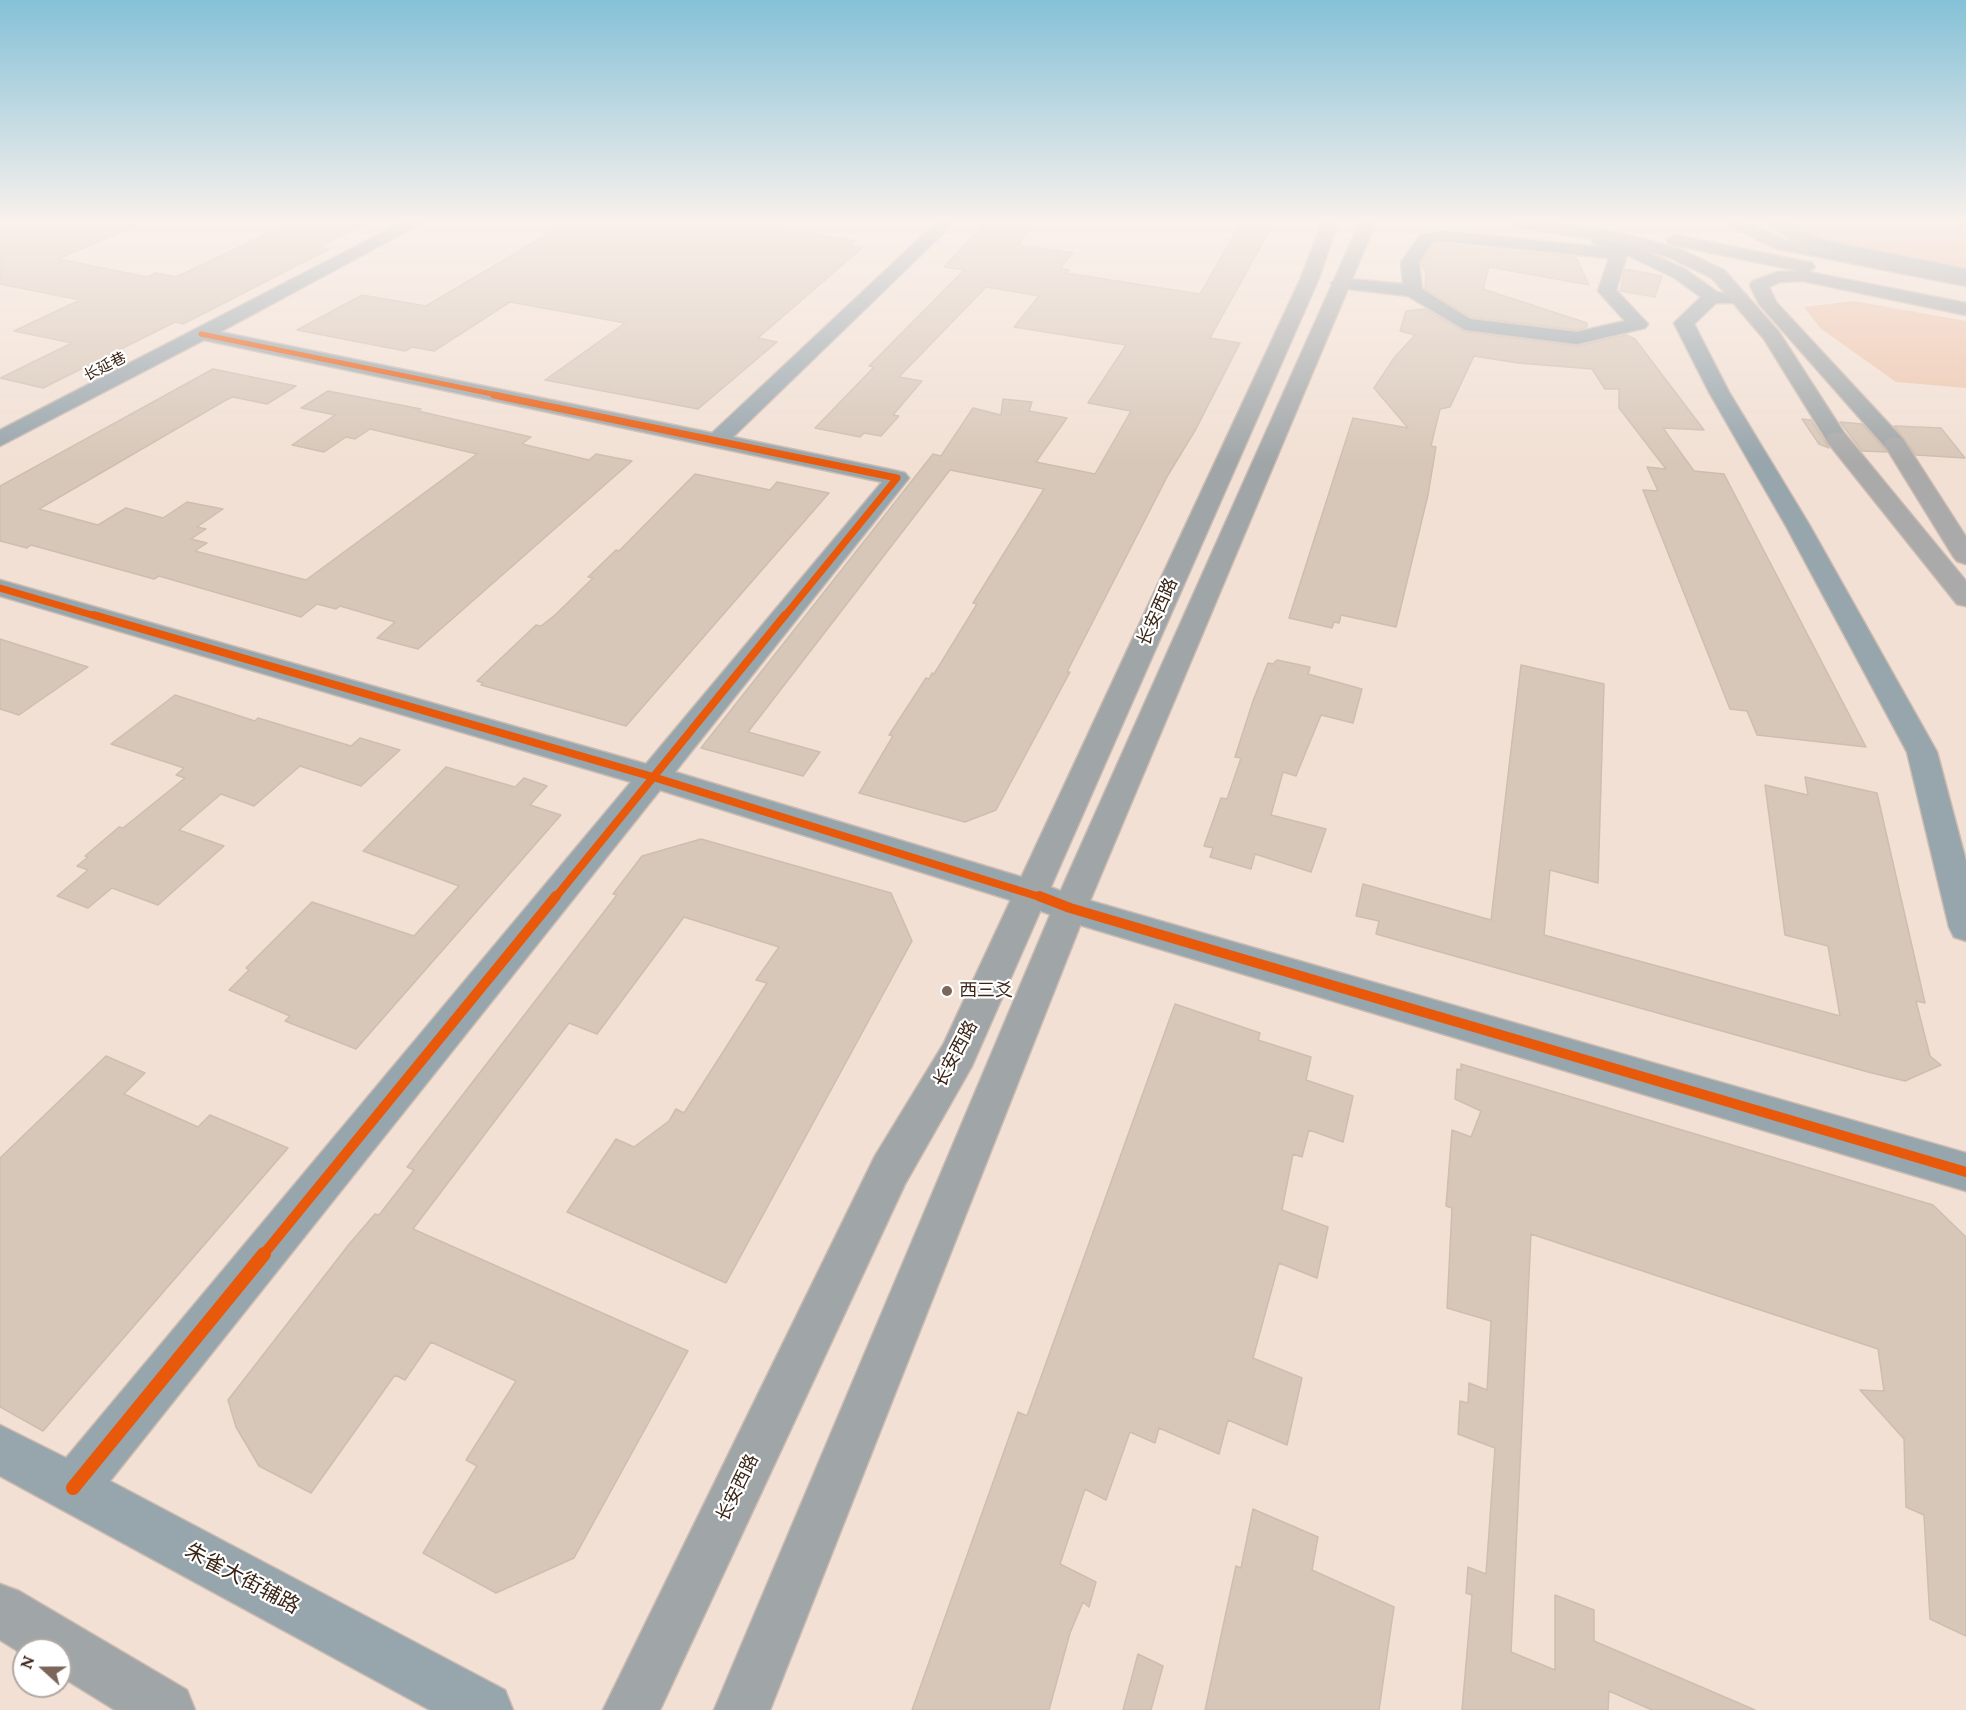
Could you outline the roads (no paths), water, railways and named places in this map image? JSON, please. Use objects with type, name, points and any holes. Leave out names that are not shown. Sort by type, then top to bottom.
[{"type":"highway","points":[[1837,440],[1966,598]]},
{"type":"highway","points":[[1895,444],[1966,556]]},
{"type":"main road","name":"长安西路","points":[[631,1710],[890,1170],[958,1054],[1299,302]]},
{"type":"main road","name":"长安西路","points":[[742,1710],[1070,908],[1332,302]]},
{"type":"main road","points":[[1743,302],[1772,336],[1837,440]]},
{"type":"main road","points":[[1767,302],[1895,444]]},
{"type":"main road","points":[[1930,302],[1966,309]]},
{"type":"main road","points":[[0,1610],[167,1710]]},
{"type":"street","name":"长延巷","points":[[0,427],[244,302]]},
{"type":"street","name":"长延巷","points":[[0,439],[263,302]]},
{"type":"street","points":[[715,442],[863,302]]},
{"type":"street","points":[[1430,302],[1465,324],[1577,338],[1638,324],[1617,302]]},
{"type":"street","points":[[1714,302],[1684,323],[1719,392],[1810,547],[1922,752],[1966,927]]},
{"type":"street","points":[[73,1488],[897,478],[201,334]]},
{"type":"street","points":[[0,588],[653,777],[1031,893],[1070,908],[1966,1172]]},
{"type":"street","name":"朱雀大街辅路","points":[[0,1449],[485,1710]]},
{"type":"place","name":"西三爻","points":[[947,991]]}]
